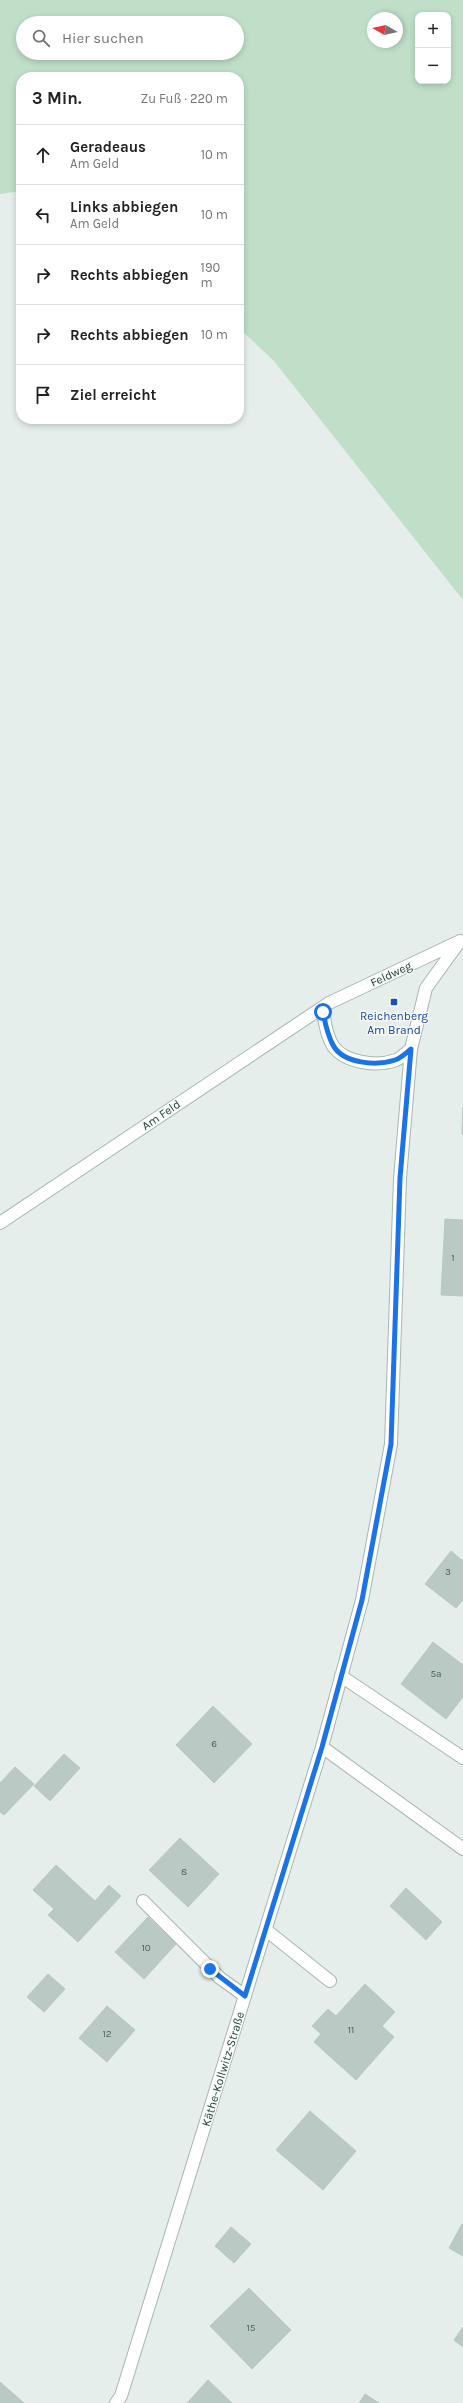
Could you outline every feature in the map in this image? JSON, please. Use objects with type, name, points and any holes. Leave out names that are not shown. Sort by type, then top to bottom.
[{"type":"street","name":"Feldweg","points":[[323,1007],[462,941]]},
{"type":"street","name":"Käthe-Kollwitz-Straße","points":[[116,2403],[121,2396],[266,1930],[322,1747],[362,1600],[391,1444],[400,1178],[411,1049],[426,988],[462,941]]},
{"type":"street","points":[[323,1007],[326,1028],[333,1046],[347,1057],[379,1064],[397,1060],[411,1049]]},
{"type":"street","name":"Am Feld","points":[[0,1224],[323,1007]]},
{"type":"street","points":[[342,1676],[463,1758]]},
{"type":"street","points":[[322,1747],[463,1849]]},
{"type":"street","points":[[143,1901],[220,1978],[245,1996]]},
{"type":"street","points":[[266,1930],[330,1981]]},
{"type":"green space","points":[[0,0],[463,0],[463,600],[274,361],[244,333],[244,72],[16,72],[16,192],[0,194]]},
{"type":"building","points":[[463,1107],[463,1134],[462,1134]]},
{"type":"building","points":[[445,1219],[463,1220],[463,1296],[441,1295]]},
{"type":"building","points":[[451,1551],[463,1561],[463,1600],[456,1608],[425,1584]]},
{"type":"building","points":[[433,1642],[463,1665],[463,1697],[446,1719],[401,1684]]},
{"type":"building","points":[[213,1706],[252,1744],[214,1783],[176,1745]]},
{"type":"building","points":[[64,1754],[80,1768],[50,1801],[34,1786]]},
{"type":"building","points":[[15,1767],[34,1784],[4,1815],[0,1812],[0,1783]]},
{"type":"building","points":[[180,1838],[219,1874],[188,1907],[149,1870]]},
{"type":"building","points":[[56,1865],[95,1901],[109,1885],[121,1896],[78,1942],[48,1915],[54,1909],[33,1890]]},
{"type":"building","points":[[406,1888],[442,1922],[426,1940],[390,1906]]},
{"type":"building","points":[[148,1917],[176,1944],[144,1979],[115,1952]]},
{"type":"building","points":[[48,1974],[65,1989],[44,2012],[27,1997]]},
{"type":"building","points":[[365,1984],[395,2012],[382,2026],[394,2037],[356,2080],[314,2042],[321,2034],[312,2026],[328,2009],[336,2016]]},
{"type":"building","points":[[107,2006],[135,2030],[107,2062],[79,2038]]},
{"type":"building","points":[[310,2111],[356,2151],[323,2190],[276,2150]]},
{"type":"building","points":[[462,2224],[463,2225],[463,2256],[449,2248]]},
{"type":"building","points":[[231,2227],[251,2244],[234,2263],[215,2246]]},
{"type":"building","points":[[249,2288],[291,2330],[252,2369],[210,2326]]},
{"type":"building","points":[[463,2327],[463,2347],[454,2340]]},
{"type":"building","points":[[208,2380],[232,2403],[187,2403]]},
{"type":"building","points":[[0,2382],[24,2403],[0,2403]]},
{"type":"building","points":[[365,2394],[379,2403],[359,2403]]},
{"type":"place","name":"Reichenberg Am Brand","points":[[394,1002]]},
{"type":"route","points":[[210,1969],[245,1996],[322,1747],[362,1600],[391,1444],[400,1178],[411,1049],[397,1060],[379,1064],[362,1062],[347,1057],[333,1046],[326,1028],[323,1012]]}]
